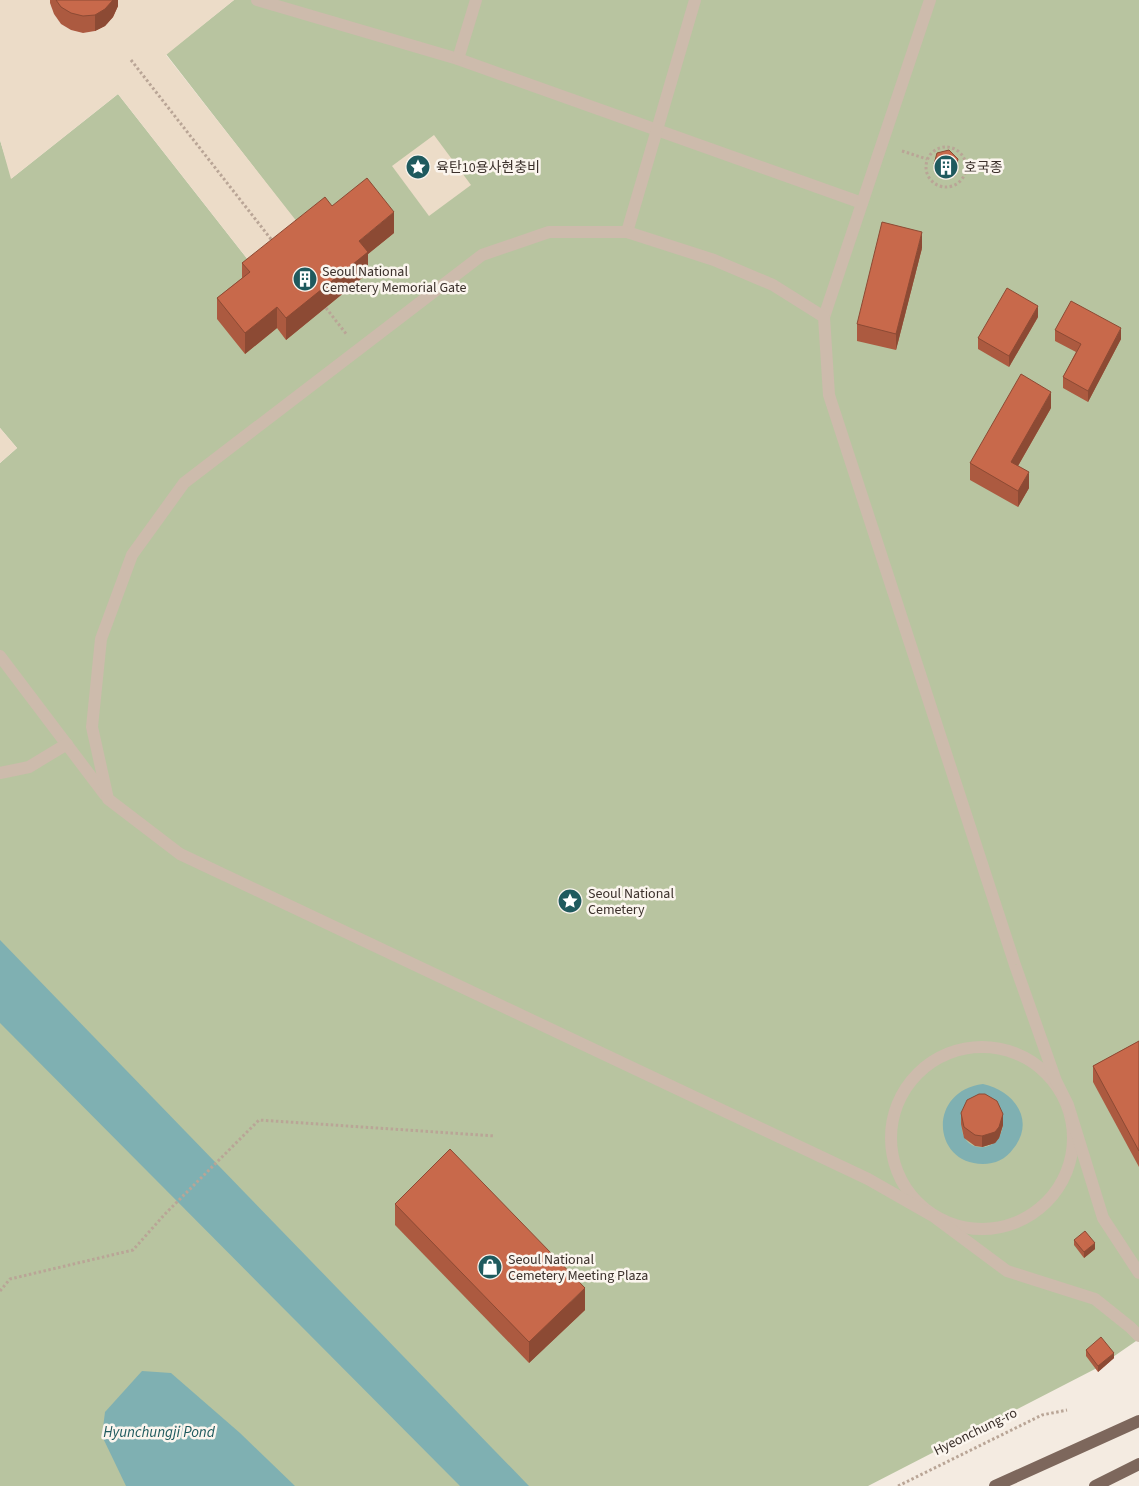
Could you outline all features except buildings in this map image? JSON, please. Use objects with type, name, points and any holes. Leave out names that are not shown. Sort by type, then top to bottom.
[{"type":"main road","points":[[996,1486],[1139,1421]]},
{"type":"main road","points":[[1095,1486],[1139,1464]]},
{"type":"lane","points":[[257,0],[458,60],[658,129],[862,203]]},
{"type":"lane","points":[[458,60],[476,0]]},
{"type":"lane","points":[[627,232],[695,0]]},
{"type":"lane","points":[[930,0],[824,317],[828,395],[1015,965],[1056,1081],[1068,1105],[1103,1218],[1139,1274]]},
{"type":"lane","points":[[108,799],[92,727],[101,639],[132,555],[184,484],[482,255],[549,232],[627,232],[714,260],[773,285],[824,317]]},
{"type":"lane","points":[[0,656],[108,799],[180,854],[868,1179],[933,1216],[959,1227],[987,1230],[1015,1224],[1040,1209],[1059,1188],[1071,1162],[1074,1133],[1068,1105],[1052,1078],[1028,1058],[998,1048],[967,1047],[938,1058],[913,1078],[897,1105],[891,1136],[895,1166],[910,1194],[933,1216],[1007,1271],[1095,1299],[1139,1336]]},
{"type":"lane","points":[[0,773],[29,767],[67,744]]},
{"type":"path","points":[[131,60],[274,243]]},
{"type":"path","points":[[882,144],[927,159]]},
{"type":"path","points":[[948,146],[955,148],[964,157],[966,163],[964,176],[954,186],[941,187],[935,184],[927,173],[927,159],[935,149],[948,146]]},
{"type":"path","points":[[326,308],[359,350]]},
{"type":"path","points":[[0,1291],[10,1279],[133,1250],[165,1214],[259,1120],[495,1136]]},
{"type":"path","name":"Hyeonchung-ro","points":[[898,1486],[1042,1415],[1067,1410]]},
{"type":"green space","name":"Seoul National Cemetery","points":[[234,0],[1139,0],[1139,1339],[1097,1368],[868,1486],[0,1486],[0,463],[17,448],[0,428],[0,140],[12,178],[118,94],[256,270],[304,232],[166,54]]},
{"type":"shaded area","points":[[0,0],[50,0],[54,14],[61,24],[71,30],[83,33],[95,31],[113,17],[118,0],[234,0],[166,55],[305,232],[256,270],[118,94],[11,179],[0,140]]},
{"type":"shaded area","points":[[434,135],[471,185],[429,216],[392,166]]},
{"type":"shaded area","points":[[0,428],[17,448],[0,463]]},
{"type":"water","points":[[0,940],[529,1486],[460,1486],[0,1023]]},
{"type":"water","points":[[983,1084],[994,1088],[1013,1100],[1019,1109],[1023,1128],[1020,1138],[1010,1153],[1000,1160],[983,1164],[966,1161],[954,1152],[946,1141],[943,1127],[945,1112],[952,1099],[965,1089]],"holes":[[[963,1118],[1003,1125],[999,1136],[986,1147],[970,1144],[965,1138],[962,1129]]]},
{"type":"water","name":"Hyunchungji Pond","points":[[142,1371],[171,1373],[240,1433],[295,1486],[126,1486],[102,1436],[105,1412]]},
{"type":"place","name":"육탄10용사현충비","points":[[418,167]]},
{"type":"place","name":"호국종","points":[[946,167]]},
{"type":"place","name":"Seoul National Cemetery Memorial Gate","points":[[305,279]]},
{"type":"place","name":"Seoul National Cemetery","points":[[570,901]]},
{"type":"place","name":"Seoul National Cemetery Meeting Plaza","points":[[490,1267]]}]
